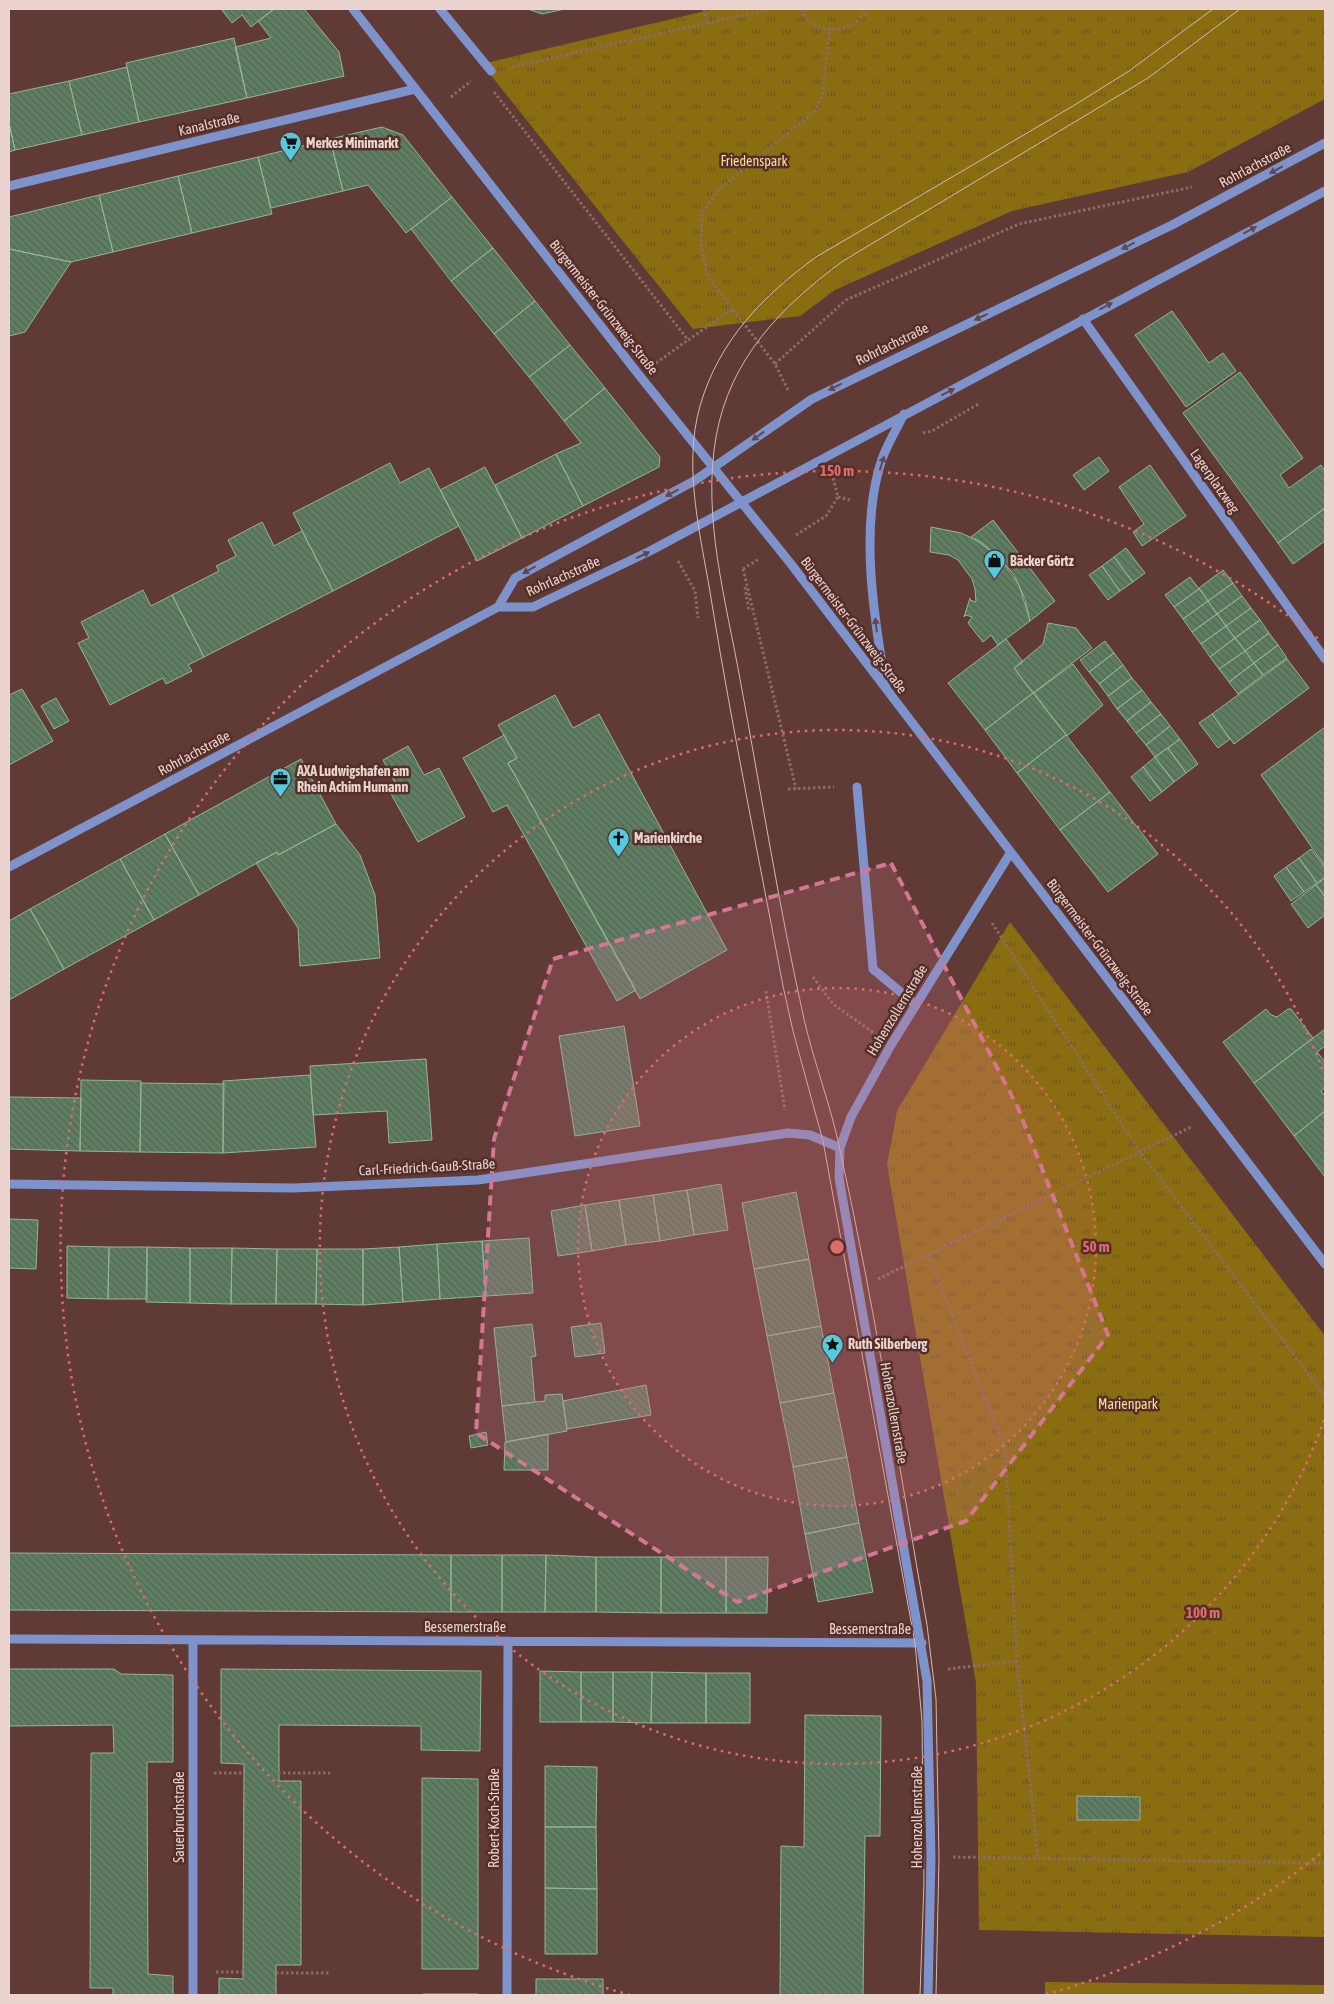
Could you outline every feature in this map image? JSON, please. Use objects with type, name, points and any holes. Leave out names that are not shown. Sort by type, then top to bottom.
[{"type":"street","name":"Bürgermeister-Grünzweig-Straße","points":[[353,9],[777,547],[1325,1264]]},
{"type":"street","points":[[440,9],[492,71]]},
{"type":"street","name":"Kanalstraße","points":[[9,186],[416,88]]},
{"type":"street","name":"Rohrlachstraße","points":[[498,607],[515,578],[694,481],[812,399],[1172,225],[1325,143]]},
{"type":"street","name":"Rohrlachstraße","points":[[9,867],[498,607],[533,607],[650,551],[1325,191]]},
{"type":"street","name":"Lagerplatzweg","points":[[1083,319],[1325,659]]},
{"type":"street","points":[[886,690],[872,593],[873,505],[882,459],[904,414]]},
{"type":"street","points":[[857,787],[873,969],[916,1005]]},
{"type":"street","name":"Hohenzollernstraße","points":[[928,1995],[931,1858],[930,1745],[926,1673],[839,1178],[840,1148],[851,1117],[891,1044],[1011,852]]},
{"type":"street","name":"Carl-Friedrich-Gauß-Straße","points":[[9,1184],[293,1188],[478,1180],[788,1133],[810,1135],[840,1148]]},
{"type":"street","name":"Bessemerstraße","points":[[9,1639],[922,1643]]},
{"type":"street","name":"Sauerbruchstraße","points":[[193,1640],[193,1995]]},
{"type":"street","name":"Robert-Koch-Straße","points":[[507,1995],[508,1641]]},
{"type":"path","points":[[704,9],[707,21]]},
{"type":"path","points":[[433,111],[480,74],[707,21],[770,9]]},
{"type":"path","points":[[801,9],[810,22],[819,28],[830,30],[841,30],[852,26],[867,9]]},
{"type":"path","points":[[830,30],[822,97],[813,113],[719,189],[702,213],[701,244],[708,277],[775,364],[846,300],[1019,224],[1194,186]]},
{"type":"path","points":[[480,74],[688,340]]},
{"type":"path","points":[[640,375],[733,309]]},
{"type":"path","points":[[777,547],[826,516],[838,497],[831,471]]},
{"type":"path","points":[[743,569],[765,555]]},
{"type":"path","points":[[743,569],[749,612]]},
{"type":"path","points":[[743,569],[796,788]]},
{"type":"path","points":[[788,789],[857,787]]},
{"type":"path","points":[[979,902],[1140,1152],[1325,1396]]},
{"type":"path","points":[[813,977],[833,1004],[891,1044]]},
{"type":"path","points":[[766,991],[788,1133]]},
{"type":"path","points":[[859,1288],[1212,1116]]},
{"type":"path","points":[[928,1255],[1005,1448],[1017,1661],[1038,1857]]},
{"type":"path","points":[[926,1673],[1017,1661]]},
{"type":"path","points":[[192,1772],[244,1773]]},
{"type":"path","points":[[278,1773],[330,1774]]},
{"type":"path","points":[[931,1858],[1038,1857],[1325,1863]]},
{"type":"path","points":[[276,1973],[330,1973]]},
{"type":"highlighted area","points":[[891,863],[1018,1108],[1108,1335],[966,1521],[737,1602],[476,1433],[494,1139],[553,959]]},
{"type":"green space","name":"Friedenspark","points":[[714,9],[1325,9],[1325,99],[1188,172],[1012,211],[835,290],[800,316],[693,329],[482,64]]},
{"type":"green space","name":"Marienpark","points":[[1010,922],[1325,1336],[1325,1937],[979,1930],[976,1683],[887,1165],[897,1111]]},
{"type":"green space","points":[[1045,1982],[1325,1985],[1325,1995],[1045,1995]]},
{"type":"building","points":[[221,9],[274,9],[251,27],[242,15],[232,23]]},
{"type":"building","points":[[274,9],[304,9],[339,52],[344,76],[247,98],[235,47],[271,38],[258,21]]},
{"type":"building","points":[[528,9],[565,9],[542,14]]},
{"type":"building","points":[[234,38],[247,98],[139,122],[126,63]]},
{"type":"building","points":[[127,67],[139,122],[82,135],[69,81]]},
{"type":"building","points":[[69,81],[82,135],[15,150],[9,123],[9,94]]},
{"type":"building","points":[[9,123],[15,150],[9,152]]},
{"type":"building","points":[[382,127],[403,135],[452,197],[406,233],[368,185],[343,191],[330,139]]},
{"type":"building","points":[[330,139],[343,191],[271,208],[258,157]]},
{"type":"building","points":[[258,157],[272,214],[192,233],[178,176]]},
{"type":"building","points":[[178,176],[192,233],[113,252],[99,195]]},
{"type":"building","points":[[99,195],[113,252],[71,262],[9,249],[9,217]]},
{"type":"building","points":[[452,197],[493,248],[451,281],[411,229]]},
{"type":"building","points":[[493,248],[535,301],[494,334],[451,281]]},
{"type":"building","points":[[9,249],[71,262],[25,332],[9,336]]},
{"type":"building","points":[[535,301],[570,345],[529,377],[494,334]]},
{"type":"building","points":[[1172,311],[1209,363],[1223,353],[1236,371],[1186,407],[1135,335]]},
{"type":"building","points":[[570,345],[605,388],[564,421],[529,377]]},
{"type":"building","points":[[1240,372],[1303,458],[1280,475],[1289,488],[1321,465],[1325,471],[1325,508],[1278,543],[1183,413]]},
{"type":"building","points":[[605,388],[660,457],[659,467],[583,506],[556,454],[581,443],[564,421]]},
{"type":"building","points":[[556,454],[583,506],[522,538],[495,485]]},
{"type":"building","points":[[1099,457],[1109,471],[1084,490],[1073,475]]},
{"type":"building","points":[[390,463],[400,483],[429,468],[459,526],[333,591],[293,513]]},
{"type":"building","points":[[1150,465],[1186,516],[1142,546],[1133,532],[1144,524],[1119,487]]},
{"type":"building","points":[[485,467],[522,538],[477,561],[440,490]]},
{"type":"building","points":[[1325,508],[1325,541],[1293,564],[1278,543]]},
{"type":"building","points":[[993,520],[1055,601],[1030,621],[1025,599],[1014,575],[997,555],[971,537]]},
{"type":"building","points":[[262,522],[274,546],[302,531],[333,591],[204,657],[172,595],[219,571],[216,566],[236,556],[228,540]]},
{"type":"building","points":[[931,527],[961,533],[981,542],[997,555],[1019,585],[1030,621],[998,645],[991,635],[983,642],[968,623],[972,617],[966,615],[964,617],[970,598],[970,600],[976,602],[972,579],[958,560],[949,555],[930,552]]},
{"type":"building","points":[[1126,548],[1145,573],[1133,582],[1114,557]]},
{"type":"building","points":[[1114,557],[1133,582],[1120,591],[1102,566]]},
{"type":"building","points":[[1102,566],[1120,591],[1108,600],[1089,575]]},
{"type":"building","points":[[1223,570],[1233,583],[1208,601],[1199,588]]},
{"type":"building","points":[[1190,577],[1199,589],[1174,607],[1165,595]]},
{"type":"building","points":[[1233,583],[1242,596],[1217,614],[1208,601]]},
{"type":"building","points":[[1199,589],[1208,601],[1183,619],[1174,607]]},
{"type":"building","points":[[143,590],[151,606],[172,595],[204,657],[188,665],[192,671],[166,684],[163,678],[110,705],[78,643],[89,638],[81,622]]},
{"type":"building","points":[[1242,596],[1251,608],[1226,626],[1217,614]]},
{"type":"building","points":[[1208,601],[1217,614],[1192,632],[1183,619]]},
{"type":"building","points":[[1251,608],[1260,620],[1235,638],[1226,626]]},
{"type":"building","points":[[1217,614],[1226,626],[1201,644],[1192,632]]},
{"type":"building","points":[[1260,620],[1269,633],[1245,651],[1235,638]]},
{"type":"building","points":[[1048,623],[1076,628],[1092,648],[1033,693],[1014,668],[1043,644]]},
{"type":"building","points":[[1226,626],[1235,638],[1210,657],[1201,644]]},
{"type":"building","points":[[1269,633],[1278,645],[1254,663],[1245,651]]},
{"type":"building","points":[[1235,638],[1245,651],[1219,669],[1210,657]]},
{"type":"building","points":[[1006,639],[1023,662],[1014,668],[1033,693],[985,730],[948,683]]},
{"type":"building","points":[[1105,641],[1114,653],[1089,672],[1080,660]]},
{"type":"building","points":[[1278,645],[1287,658],[1263,675],[1254,663]]},
{"type":"building","points":[[1245,651],[1254,663],[1229,682],[1219,669]]},
{"type":"building","points":[[1114,653],[1123,665],[1099,684],[1089,672]]},
{"type":"building","points":[[1287,659],[1309,688],[1234,744],[1212,714]]},
{"type":"building","points":[[1254,663],[1263,675],[1238,694],[1229,682]]},
{"type":"building","points":[[1073,664],[1103,705],[1067,736],[1034,693]]},
{"type":"building","points":[[1123,665],[1132,678],[1108,696],[1099,684]]},
{"type":"building","points":[[1132,678],[1142,690],[1117,709],[1108,696]]},
{"type":"building","points":[[22,689],[53,741],[9,765],[9,695]]},
{"type":"building","points":[[1142,690],[1151,702],[1127,721],[1117,709]]},
{"type":"building","points":[[1033,693],[1066,735],[1017,773],[985,730]]},
{"type":"building","name":"Marienkirche","points":[[555,695],[573,728],[599,714],[727,950],[640,999],[508,763],[517,758],[498,725]]},
{"type":"building","points":[[56,698],[69,721],[54,729],[41,706]]},
{"type":"building","points":[[1151,702],[1161,714],[1136,733],[1127,721]]},
{"type":"building","points":[[1161,714],[1170,726],[1146,745],[1136,733]]},
{"type":"building","points":[[1212,714],[1230,739],[1218,748],[1199,723]]},
{"type":"building","points":[[1170,726],[1180,739],[1155,757],[1146,745]]},
{"type":"building","points":[[1325,727],[1325,866],[1261,775]]},
{"type":"building","points":[[504,735],[517,758],[508,763],[636,990],[617,1001],[507,805],[493,812],[463,758]]},
{"type":"building","points":[[1066,735],[1110,792],[1060,830],[1017,773]]},
{"type":"building","points":[[1180,739],[1198,764],[1186,773],[1168,748]]},
{"type":"building","points":[[408,746],[424,775],[439,768],[465,817],[418,842],[391,794],[399,790],[383,760]]},
{"type":"building","points":[[1168,748],[1186,773],[1174,782],[1155,757]]},
{"type":"building","points":[[1155,757],[1174,782],[1162,792],[1143,767]]},
{"type":"building","points":[[301,759],[336,824],[278,855],[277,852],[199,895],[165,834]]},
{"type":"building","points":[[1143,767],[1162,792],[1150,801],[1131,777]]},
{"type":"building","points":[[1110,792],[1158,854],[1108,892],[1060,830]]},
{"type":"building","points":[[336,824],[360,855],[375,895],[380,958],[300,966],[298,928],[256,863],[277,852],[278,855]]},
{"type":"building","points":[[165,834],[199,895],[154,920],[120,859]]},
{"type":"building","points":[[1311,849],[1325,868],[1325,877],[1317,883],[1299,858]]},
{"type":"building","points":[[1299,858],[1317,883],[1304,892],[1286,867]]},
{"type":"building","points":[[120,859],[154,920],[64,969],[30,909]]},
{"type":"building","points":[[1286,867],[1304,892],[1291,901],[1274,876]]},
{"type":"building","points":[[1325,878],[1325,897],[1316,885]]},
{"type":"building","points":[[1316,885],[1325,897],[1325,915],[1308,928],[1291,904]]},
{"type":"building","points":[[30,909],[64,969],[9,1000],[9,921]]},
{"type":"building","points":[[1266,1009],[1271,1015],[1277,1017],[1291,1009],[1313,1038],[1254,1083],[1223,1042]]},
{"type":"building","points":[[624,1026],[640,1126],[575,1136],[559,1036]]},
{"type":"building","points":[[1325,1029],[1325,1046],[1317,1052],[1325,1062],[1325,1088],[1321,1091],[1323,1094],[1325,1092],[1325,1111],[1294,1136],[1254,1083]]},
{"type":"building","points":[[426,1059],[432,1140],[389,1143],[387,1111],[313,1115],[310,1066]]},
{"type":"building","points":[[310,1075],[316,1147],[223,1153],[223,1081]]},
{"type":"building","points":[[81,1080],[141,1081],[140,1152],[80,1151]]},
{"type":"building","points":[[141,1083],[224,1084],[223,1153],[140,1152]]},
{"type":"building","points":[[9,1097],[81,1098],[80,1151],[9,1149]]},
{"type":"building","points":[[1325,1111],[1325,1177],[1294,1136]]},
{"type":"building","points":[[721,1184],[728,1230],[694,1235],[687,1190]]},
{"type":"building","points":[[687,1190],[694,1235],[660,1241],[653,1195]]},
{"type":"building","points":[[796,1192],[809,1259],[754,1269],[742,1203]]},
{"type":"building","points":[[653,1195],[660,1241],[626,1245],[619,1200]]},
{"type":"building","points":[[619,1200],[626,1245],[592,1251],[585,1205]]},
{"type":"building","points":[[585,1205],[592,1251],[558,1256],[551,1211]]},
{"type":"building","points":[[9,1219],[38,1220],[36,1269],[9,1268]]},
{"type":"building","points":[[529,1238],[533,1293],[486,1296],[482,1241]]},
{"type":"building","points":[[482,1241],[486,1296],[440,1299],[437,1244]]},
{"type":"building","points":[[437,1244],[440,1299],[403,1302],[399,1247]]},
{"type":"building","points":[[67,1246],[109,1247],[108,1299],[67,1298]]},
{"type":"building","points":[[109,1247],[147,1247],[147,1299],[108,1299]]},
{"type":"building","points":[[147,1247],[190,1248],[190,1303],[146,1302]]},
{"type":"building","points":[[399,1247],[403,1302],[363,1305],[363,1249]]},
{"type":"building","points":[[190,1248],[232,1248],[231,1304],[190,1303]]},
{"type":"building","points":[[232,1248],[277,1249],[276,1304],[231,1304]]},
{"type":"building","points":[[277,1249],[317,1249],[316,1304],[276,1304]]},
{"type":"building","points":[[317,1249],[363,1249],[363,1305],[316,1304]]},
{"type":"building","points":[[809,1259],[821,1326],[767,1336],[754,1269]]},
{"type":"building","points":[[601,1323],[605,1353],[575,1357],[571,1327]]},
{"type":"building","points":[[532,1324],[536,1356],[531,1357],[535,1402],[502,1406],[494,1328]]},
{"type":"building","points":[[821,1326],[834,1393],[780,1403],[767,1336]]},
{"type":"building","points":[[646,1385],[651,1415],[567,1429],[563,1401]]},
{"type":"building","points":[[834,1393],[847,1457],[793,1467],[780,1403]]},
{"type":"building","points":[[562,1394],[567,1431],[506,1442],[502,1406],[545,1401],[545,1395]]},
{"type":"building","points":[[486,1432],[488,1445],[471,1448],[469,1436]]},
{"type":"building","points":[[548,1434],[548,1470],[504,1470],[505,1442]]},
{"type":"building","points":[[847,1457],[859,1523],[805,1534],[793,1467]]},
{"type":"building","points":[[859,1523],[873,1592],[818,1602],[805,1534]]},
{"type":"building","points":[[9,1553],[451,1555],[451,1612],[9,1610]]},
{"type":"building","points":[[451,1555],[502,1555],[502,1612],[451,1612]]},
{"type":"building","points":[[502,1555],[546,1555],[545,1612],[502,1612]]},
{"type":"building","points":[[546,1555],[596,1557],[596,1612],[545,1612]]},
{"type":"building","points":[[596,1557],[661,1557],[661,1613],[596,1612]]},
{"type":"building","points":[[661,1557],[726,1557],[726,1613],[661,1613]]},
{"type":"building","points":[[726,1557],[768,1557],[767,1613],[726,1613]]},
{"type":"building","points":[[9,1669],[114,1669],[121,1674],[173,1675],[173,1762],[147,1762],[148,1974],[173,1976],[173,1995],[113,1995],[113,1988],[90,1988],[91,1753],[114,1753],[113,1725],[9,1726]]},
{"type":"building","points":[[221,1669],[481,1671],[480,1751],[421,1750],[421,1726],[279,1725],[279,1781],[301,1781],[301,1965],[276,1965],[276,1995],[219,1995],[219,1978],[243,1979],[244,1764],[221,1763]]},
{"type":"building","points":[[540,1671],[581,1672],[581,1722],[540,1722]]},
{"type":"building","points":[[581,1672],[613,1672],[613,1722],[581,1722]]},
{"type":"building","points":[[613,1672],[652,1672],[651,1723],[613,1722]]},
{"type":"building","points":[[652,1672],[706,1673],[706,1723],[651,1723]]},
{"type":"building","points":[[706,1673],[750,1673],[750,1723],[706,1723]]},
{"type":"building","points":[[805,1715],[881,1716],[880,1836],[865,1836],[863,1995],[780,1995],[781,1846],[804,1847]]},
{"type":"building","points":[[545,1766],[597,1767],[596,1827],[545,1827]]},
{"type":"building","points":[[422,1778],[478,1779],[478,1969],[422,1969]]},
{"type":"building","points":[[1077,1796],[1140,1797],[1140,1820],[1077,1820]]},
{"type":"building","points":[[545,1827],[596,1827],[597,1889],[545,1888]]},
{"type":"building","points":[[545,1888],[597,1889],[597,1954],[545,1954]]},
{"type":"building","points":[[536,1979],[603,1979],[603,1995],[536,1995]]},
{"type":"building","points":[[478,1994],[478,1995],[423,1995]]},
{"type":"tram line","points":[[920,1995],[924,1882],[922,1721],[915,1643],[823,1141],[793,1031],[783,986],[729,700],[699,530],[693,479],[695,430],[708,382],[719,360],[745,321],[778,287],[816,257],[1129,71],[1213,9]]},
{"type":"tram line","points":[[936,1995],[939,1858],[936,1699],[927,1625],[853,1209],[836,1134],[808,1035],[795,977],[723,589],[714,528],[712,498],[712,467],[716,437],[723,409],[733,383],[746,359],[779,316],[820,279],[843,261],[1148,78],[1240,9]]},
{"type":"place","name":"Merkes Minimarkt","points":[[290,162]]},
{"type":"place","name":"Bäcker Görtz","points":[[994,580]]},
{"type":"place","name":"AXA Ludwigshafen am Rhein Achim Humann","points":[[281,798]]},
{"type":"place","name":"Marienkirche","points":[[618,857]]},
{"type":"place","name":"Ruth Silberberg","points":[[832,1363]]}]
